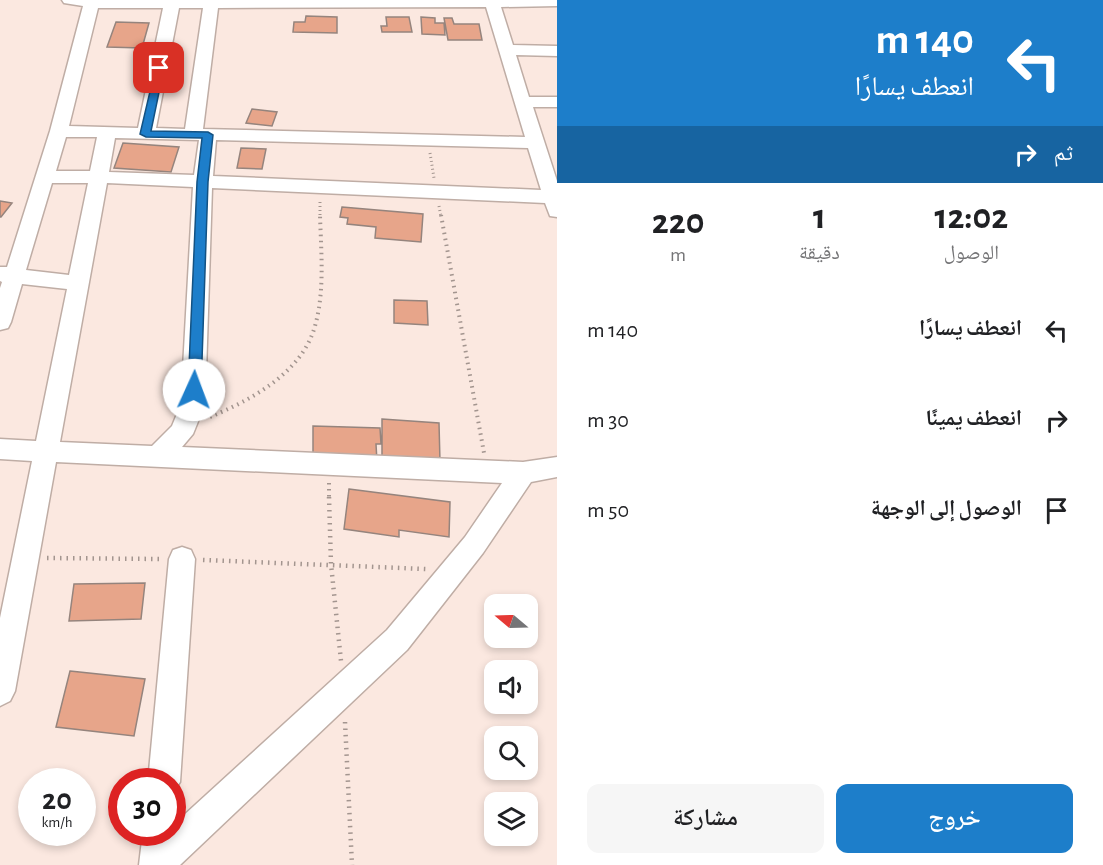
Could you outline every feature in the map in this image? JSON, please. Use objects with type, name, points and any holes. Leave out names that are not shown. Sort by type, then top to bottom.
[{"type":"street","points":[[69,0],[211,4],[557,2]]},
{"type":"street","points":[[45,177],[98,177],[437,193],[555,204],[544,153],[522,102],[493,1]]},
{"type":"street","points":[[0,322],[7,274],[45,177],[92,2]]},
{"type":"street","points":[[146,134],[172,3]]},
{"type":"street","points":[[158,455],[180,435],[187,425],[193,404],[203,182],[200,135],[211,4]]},
{"type":"street","points":[[506,50],[557,51]]},
{"type":"street","points":[[522,102],[557,102]]},
{"type":"street","points":[[59,131],[427,141],[544,153]]},
{"type":"street","points":[[0,690],[107,133]]},
{"type":"street","points":[[7,274],[77,283]]},
{"type":"street","points":[[0,449],[523,473],[557,467]]},
{"type":"street","points":[[156,865],[397,640],[474,545],[523,473]]},
{"type":"street","points":[[165,768],[182,560]]},
{"type":"street","points":[[156,865],[158,846]]},
{"type":"path","points":[[427,141],[488,471]]},
{"type":"path","points":[[187,425],[228,410],[260,392],[288,371],[305,348],[314,330],[319,309],[321,188]]},
{"type":"path","points":[[329,464],[331,564],[344,689],[352,865]]},
{"type":"path","points":[[25,558],[331,564],[453,571]]},
{"type":"building","points":[[306,16],[337,17],[337,33],[293,32],[294,22],[305,22]]},
{"type":"building","points":[[386,17],[409,17],[412,32],[382,32],[381,26],[387,26]]},
{"type":"building","points":[[421,17],[435,18],[435,23],[444,23],[445,35],[422,34]]},
{"type":"building","points":[[444,18],[452,18],[454,24],[479,24],[482,40],[448,40]]},
{"type":"building","points":[[116,22],[149,23],[142,48],[107,47]]},
{"type":"building","points":[[252,109],[277,112],[272,126],[246,123]]},
{"type":"building","points":[[123,143],[179,147],[171,172],[114,168]]},
{"type":"building","points":[[241,148],[266,149],[262,169],[237,168]]},
{"type":"building","points":[[0,201],[12,203],[1,217],[0,217]]},
{"type":"building","points":[[342,207],[423,214],[421,242],[375,238],[376,227],[347,224],[348,218],[340,217]]},
{"type":"building","points":[[394,300],[427,301],[428,325],[394,323]]},
{"type":"building","points":[[382,419],[439,423],[440,462],[382,458]]},
{"type":"building","points":[[313,426],[380,428],[381,444],[376,444],[377,462],[313,460]]},
{"type":"building","points":[[349,489],[450,502],[449,537],[399,530],[399,537],[344,529]]},
{"type":"building","points":[[145,583],[141,619],[69,621],[74,584]]},
{"type":"building","points":[[70,671],[145,679],[134,736],[56,727]]},
{"type":"route","points":[[159,68],[146,134],[208,135],[203,182],[194,390]]}]
